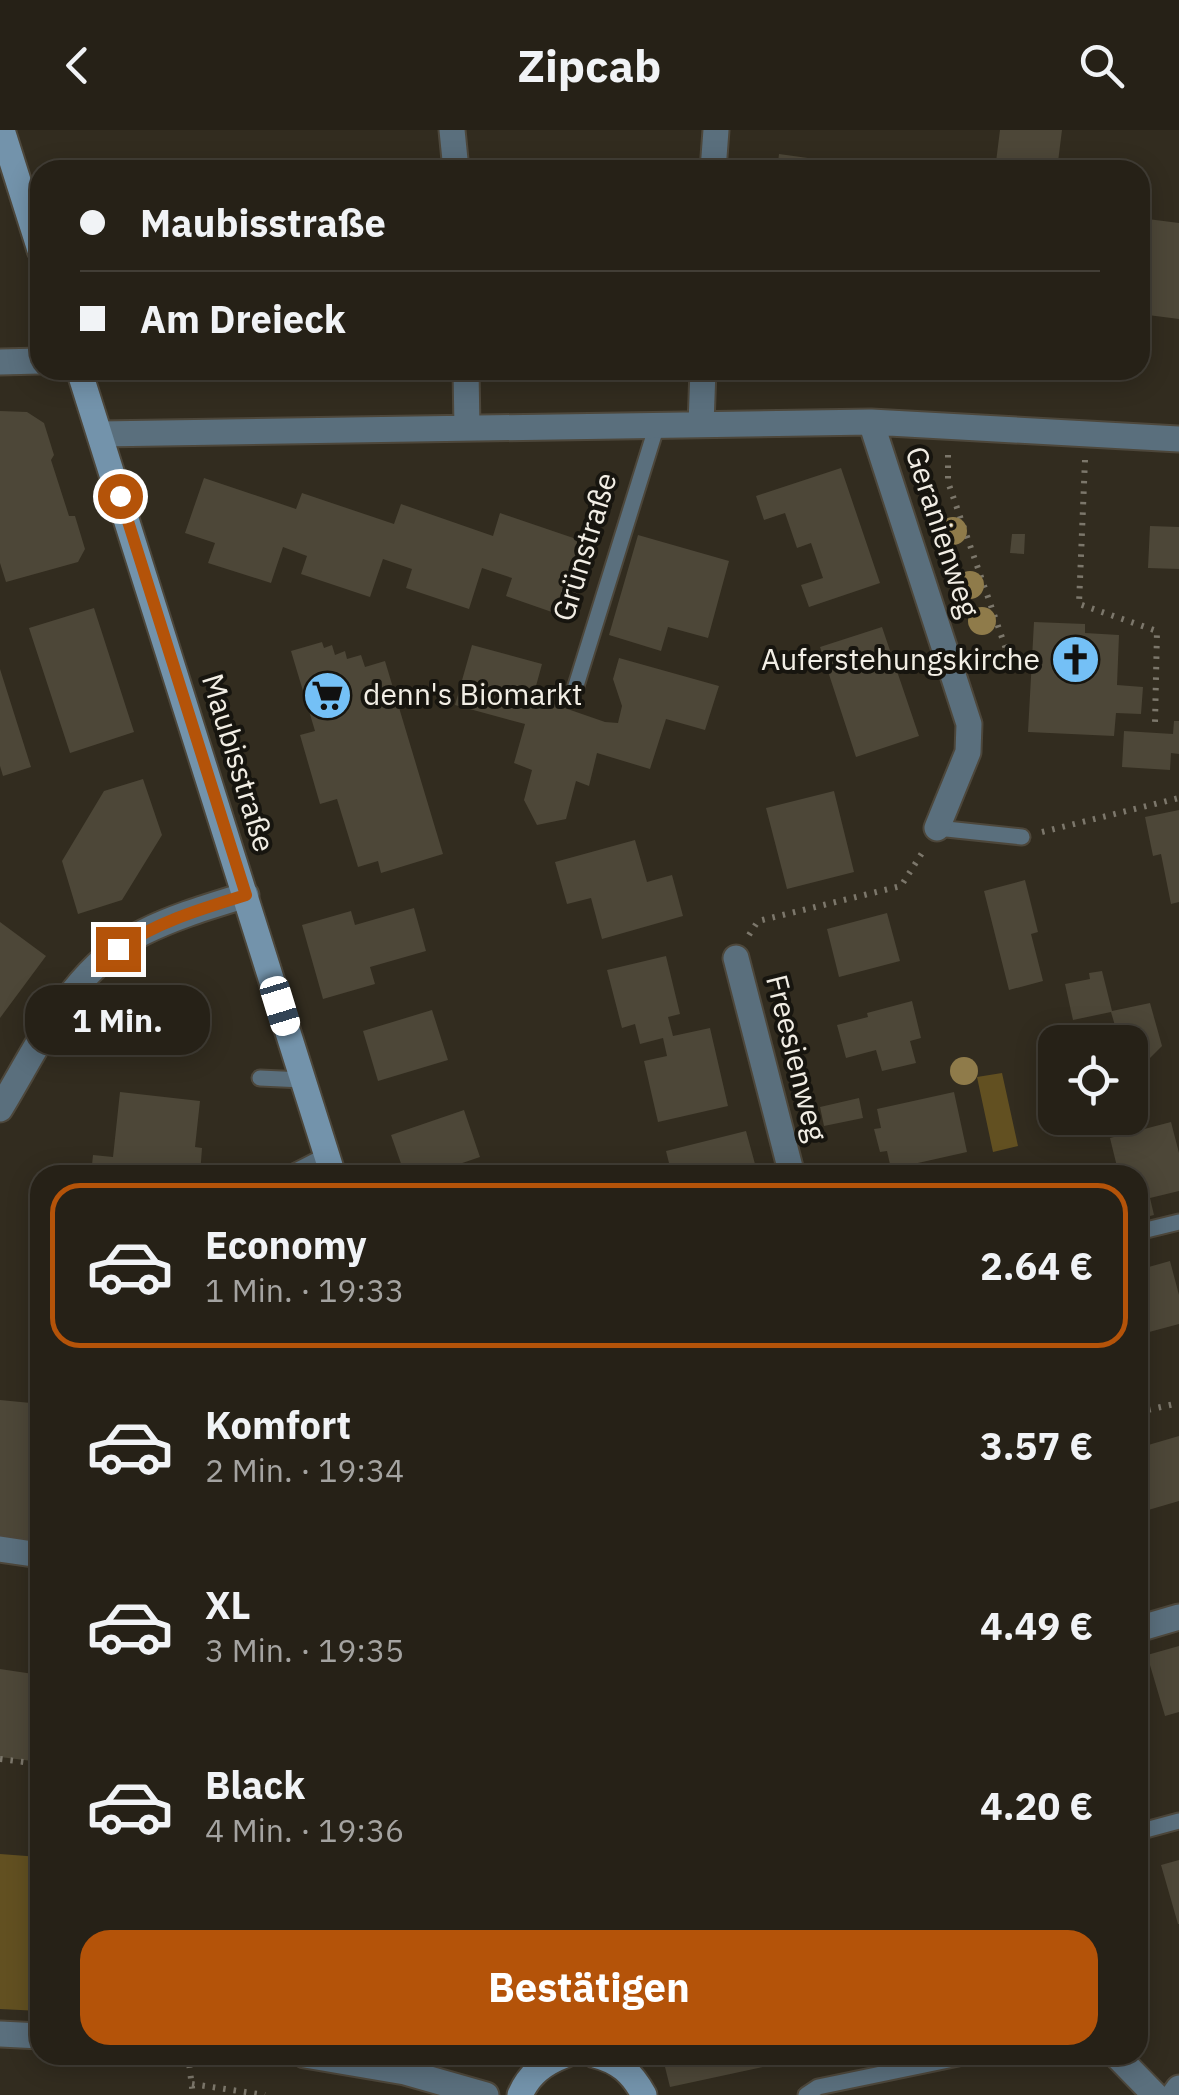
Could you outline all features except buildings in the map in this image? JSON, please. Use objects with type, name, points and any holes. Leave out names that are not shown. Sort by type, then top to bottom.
[{"type":"street","points":[[2,130],[30,218]]},
{"type":"street","points":[[452,130],[455,160]]},
{"type":"street","points":[[714,160],[716,130]]},
{"type":"street","points":[[0,362],[30,361]]},
{"type":"street","name":"Maubisstraße","points":[[83,380],[330,1165]]},
{"type":"street","points":[[466,380],[467,428]]},
{"type":"street","points":[[700,424],[702,380]]},
{"type":"street","name":"Grünstraße","points":[[100,434],[871,422],[1179,439]]},
{"type":"street","name":"Geranienweg","points":[[871,422],[969,724],[968,752],[938,828]]},
{"type":"street","points":[[0,1108],[10,1071],[97,964],[140,934],[246,895]]},
{"type":"street","name":"Freesienweg","points":[[736,958],[789,1165]]},
{"type":"street","points":[[0,1549],[30,1553]]},
{"type":"street","points":[[1148,1626],[1179,1618]]},
{"type":"street","points":[[0,2034],[30,2036]]},
{"type":"street","points":[[410,2065],[486,2095]]},
{"type":"street","points":[[520,2095],[526,2082],[543,2065]]},
{"type":"street","points":[[618,2065],[634,2077],[644,2095]]},
{"type":"street","points":[[1126,2065],[1155,2095]]},
{"type":"street","points":[[1174,2095],[1179,2088]]},
{"type":"lane","name":"Grünstraße","points":[[574,689],[658,425]]},
{"type":"lane","points":[[938,828],[1022,836]]},
{"type":"lane","points":[[260,1078],[303,1080]]},
{"type":"lane","points":[[1148,1230],[1179,1222]]},
{"type":"lane","points":[[1148,1829],[1179,1821]]},
{"type":"lane","points":[[806,2095],[818,2086],[923,2065]]},
{"type":"path","points":[[949,426],[948,482],[1006,649],[958,685]]},
{"type":"path","points":[[1086,434],[1079,604],[1157,631],[1155,723]]},
{"type":"path","points":[[1022,836],[1179,798]]},
{"type":"path","points":[[736,958],[758,920],[900,886],[938,828]]},
{"type":"path","points":[[1148,1410],[1179,1402]]},
{"type":"path","points":[[0,1759],[30,1763]]},
{"type":"path","points":[[189,2065],[194,2095]]},
{"type":"path","points":[[192,2084],[265,2095]]},
{"type":"shaded area","points":[[1002,1073],[1018,1146],[993,1152],[977,1077]]},
{"type":"shaded area","points":[[0,1854],[30,1856],[30,2010],[0,2009]]},
{"type":"place","name":"Auferstehungskirche","points":[[1075,660]]},
{"type":"place","name":"denn's Biomarkt","points":[[328,695]]},
{"type":"route","points":[[118,949],[162,924],[246,895],[120,496]]}]
